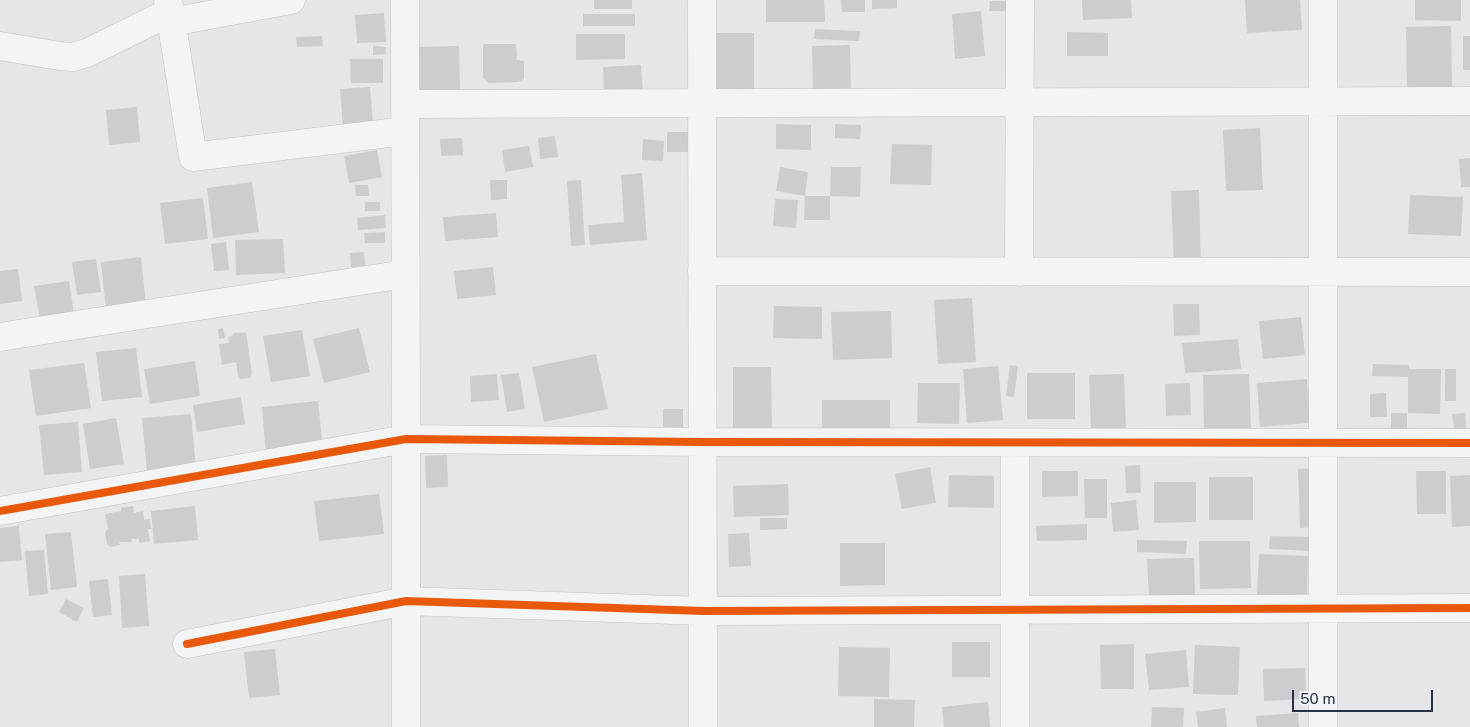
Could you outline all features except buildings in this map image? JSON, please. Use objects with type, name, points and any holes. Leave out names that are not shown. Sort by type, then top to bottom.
[{"type":"street","points":[[0,46],[73,57],[87,53],[170,11],[291,0]]},
{"type":"street","points":[[405,0],[406,727]]},
{"type":"street","points":[[702,0],[702,727]]},
{"type":"street","points":[[1019,272],[1020,0]]},
{"type":"street","points":[[1323,0],[1323,727]]},
{"type":"street","points":[[170,11],[193,157],[405,131]]},
{"type":"street","points":[[405,104],[1470,101]]},
{"type":"street","points":[[702,271],[1470,272]]},
{"type":"street","points":[[0,337],[405,274]]},
{"type":"street","points":[[0,510],[406,439],[703,442],[1470,443]]},
{"type":"street","points":[[1015,443],[1015,727]]},
{"type":"street","points":[[187,644],[406,601],[703,612],[1470,608]]},
{"type":"cycle path","points":[[0,511],[406,439],[703,442],[1470,443]]},
{"type":"cycle path","points":[[187,644],[406,601],[703,611],[1470,608]]}]
